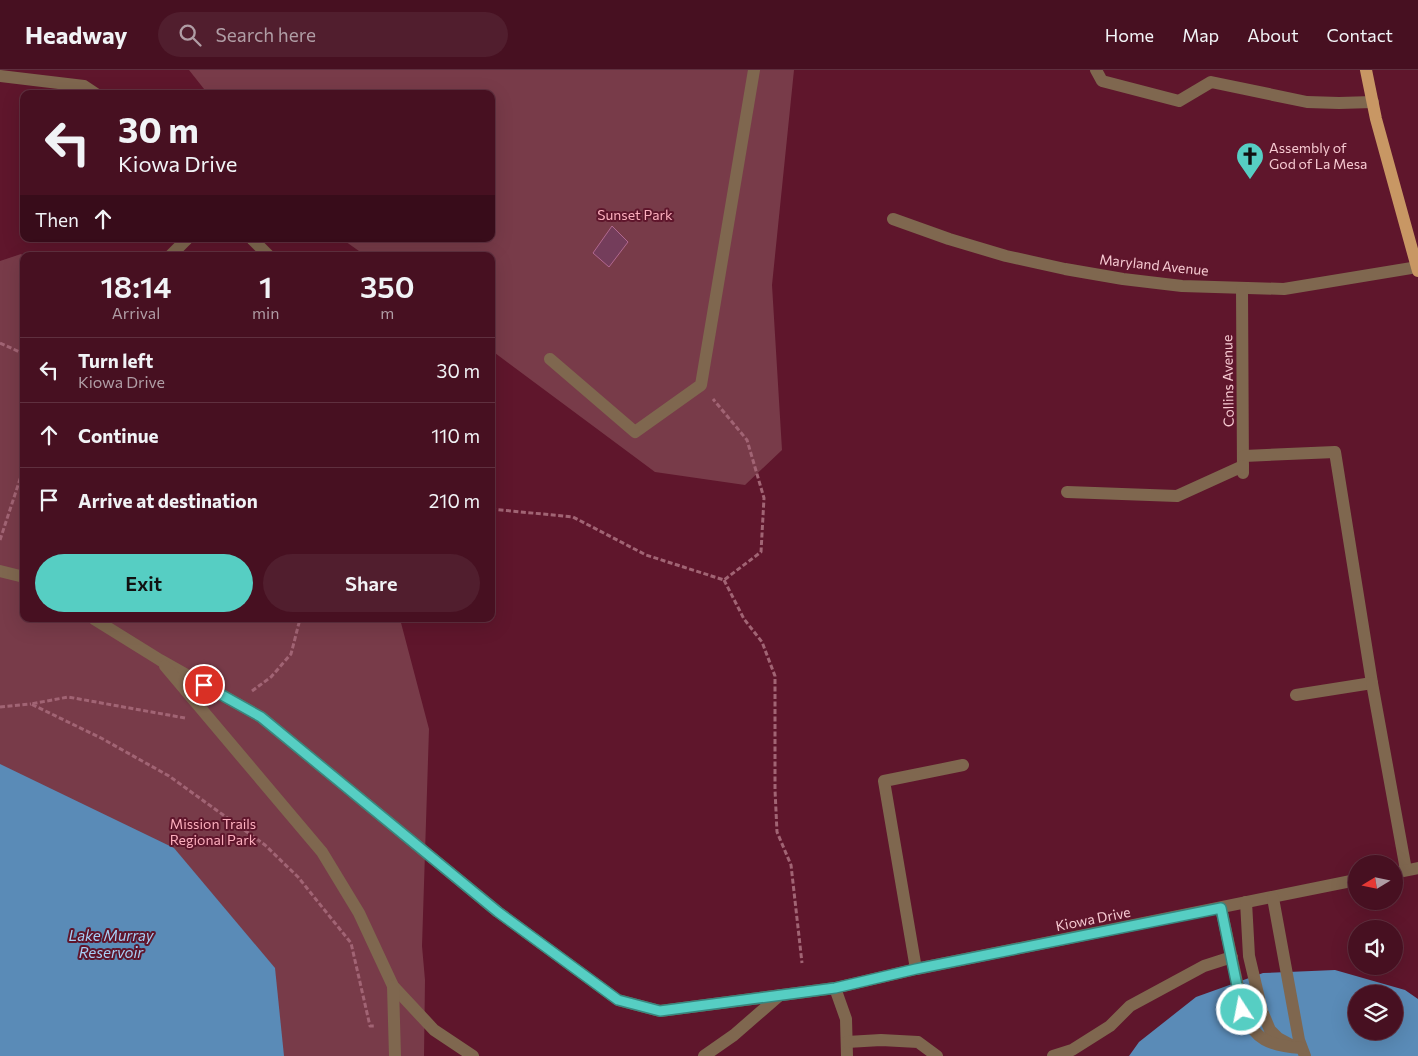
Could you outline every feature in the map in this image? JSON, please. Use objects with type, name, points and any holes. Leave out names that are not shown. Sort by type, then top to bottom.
[{"type":"main road","points":[[1366,70],[1418,268]]},
{"type":"street","points":[[550,358],[634,432],[701,385],[754,70]]},
{"type":"street","points":[[1096,70],[1102,81],[1179,101],[1211,82],[1308,102],[1373,102]]},
{"type":"street","points":[[0,76],[71,89],[84,86],[90,90]]},
{"type":"street","name":"Maryland Avenue","points":[[893,219],[949,239],[1006,256],[1123,279],[1172,284],[1242,289],[1284,289],[1418,268]]},
{"type":"street","points":[[174,252],[184,242]]},
{"type":"street","points":[[255,242],[265,252]]},
{"type":"street","name":"Collins Avenue","points":[[1242,289],[1243,465]]},
{"type":"street","points":[[1067,492],[1177,496],[1243,465],[1335,452],[1372,683],[1406,870]]},
{"type":"street","points":[[0,571],[20,576]]},
{"type":"street","name":"Kiowa Drive","points":[[99,622],[160,660],[261,717],[498,912],[618,1000],[660,1011],[835,988],[916,969],[1348,882]]},
{"type":"street","points":[[160,660],[322,852],[359,913],[393,986],[434,1030],[473,1056]]},
{"type":"street","points":[[1296,695],[1372,683]]},
{"type":"street","points":[[916,969],[884,781],[963,765]]},
{"type":"street","points":[[1273,898],[1303,1052]]},
{"type":"street","points":[[1246,902],[1249,956],[1262,1012],[1270,1030],[1286,1043],[1303,1052]]},
{"type":"street","points":[[1221,908],[1242,1010],[1252,1030],[1272,1044],[1303,1052]]},
{"type":"street","points":[[1053,1056],[1072,1050],[1095,1036],[1110,1026],[1130,1006],[1137,1002],[1204,966],[1232,957]]},
{"type":"street","points":[[393,986],[395,1056]]},
{"type":"street","points":[[835,988],[846,1019],[847,1056]]},
{"type":"street","points":[[704,1056],[734,1035],[780,994]]},
{"type":"street","points":[[846,1042],[881,1040],[918,1042],[937,1056]]},
{"type":"path","points":[[0,343],[20,352]]},
{"type":"path","points":[[701,385],[748,440],[764,498],[761,552],[724,580]]},
{"type":"path","points":[[0,540],[20,479]]},
{"type":"path","points":[[495,509],[573,517],[646,555],[724,580],[744,619],[762,642],[775,676],[777,832],[792,865],[802,963]]},
{"type":"path","points":[[233,701],[249,694],[271,677],[291,654],[299,622]]},
{"type":"path","points":[[0,707],[32,704],[68,697],[193,720],[205,714]]},
{"type":"path","points":[[32,704],[101,738],[169,776],[265,845],[298,877],[352,943],[370,1026],[393,1027]]},
{"type":"green space","name":"Sunset Park","points":[[189,70],[794,70],[772,285],[782,450],[745,485],[655,472],[495,353],[495,252],[360,252],[346,242],[495,242],[495,90],[205,90]]},
{"type":"green space","name":"Mission Trails Regional Park","points":[[20,254],[20,622],[401,622],[429,729],[422,946],[425,980],[424,1056],[0,1056],[0,261]]},
{"type":"water","name":"Lake Murray Reservoir","points":[[0,764],[174,848],[275,968],[284,1056],[0,1056]]},
{"type":"water","points":[[1335,970],[1388,985],[1348,985],[1348,1040],[1403,1040],[1403,989],[1418,999],[1418,1056],[1129,1056],[1139,1042],[1196,997],[1263,973]]},
{"type":"building","points":[[612,226],[628,242],[609,267],[593,253]]},
{"type":"place","name":"Assembly of God of La Mesa","points":[[1250,180]]},
{"type":"route","points":[[204,685],[261,717],[498,912],[618,1000],[660,1011],[835,988],[916,969],[1221,908],[1242,1010]]}]
